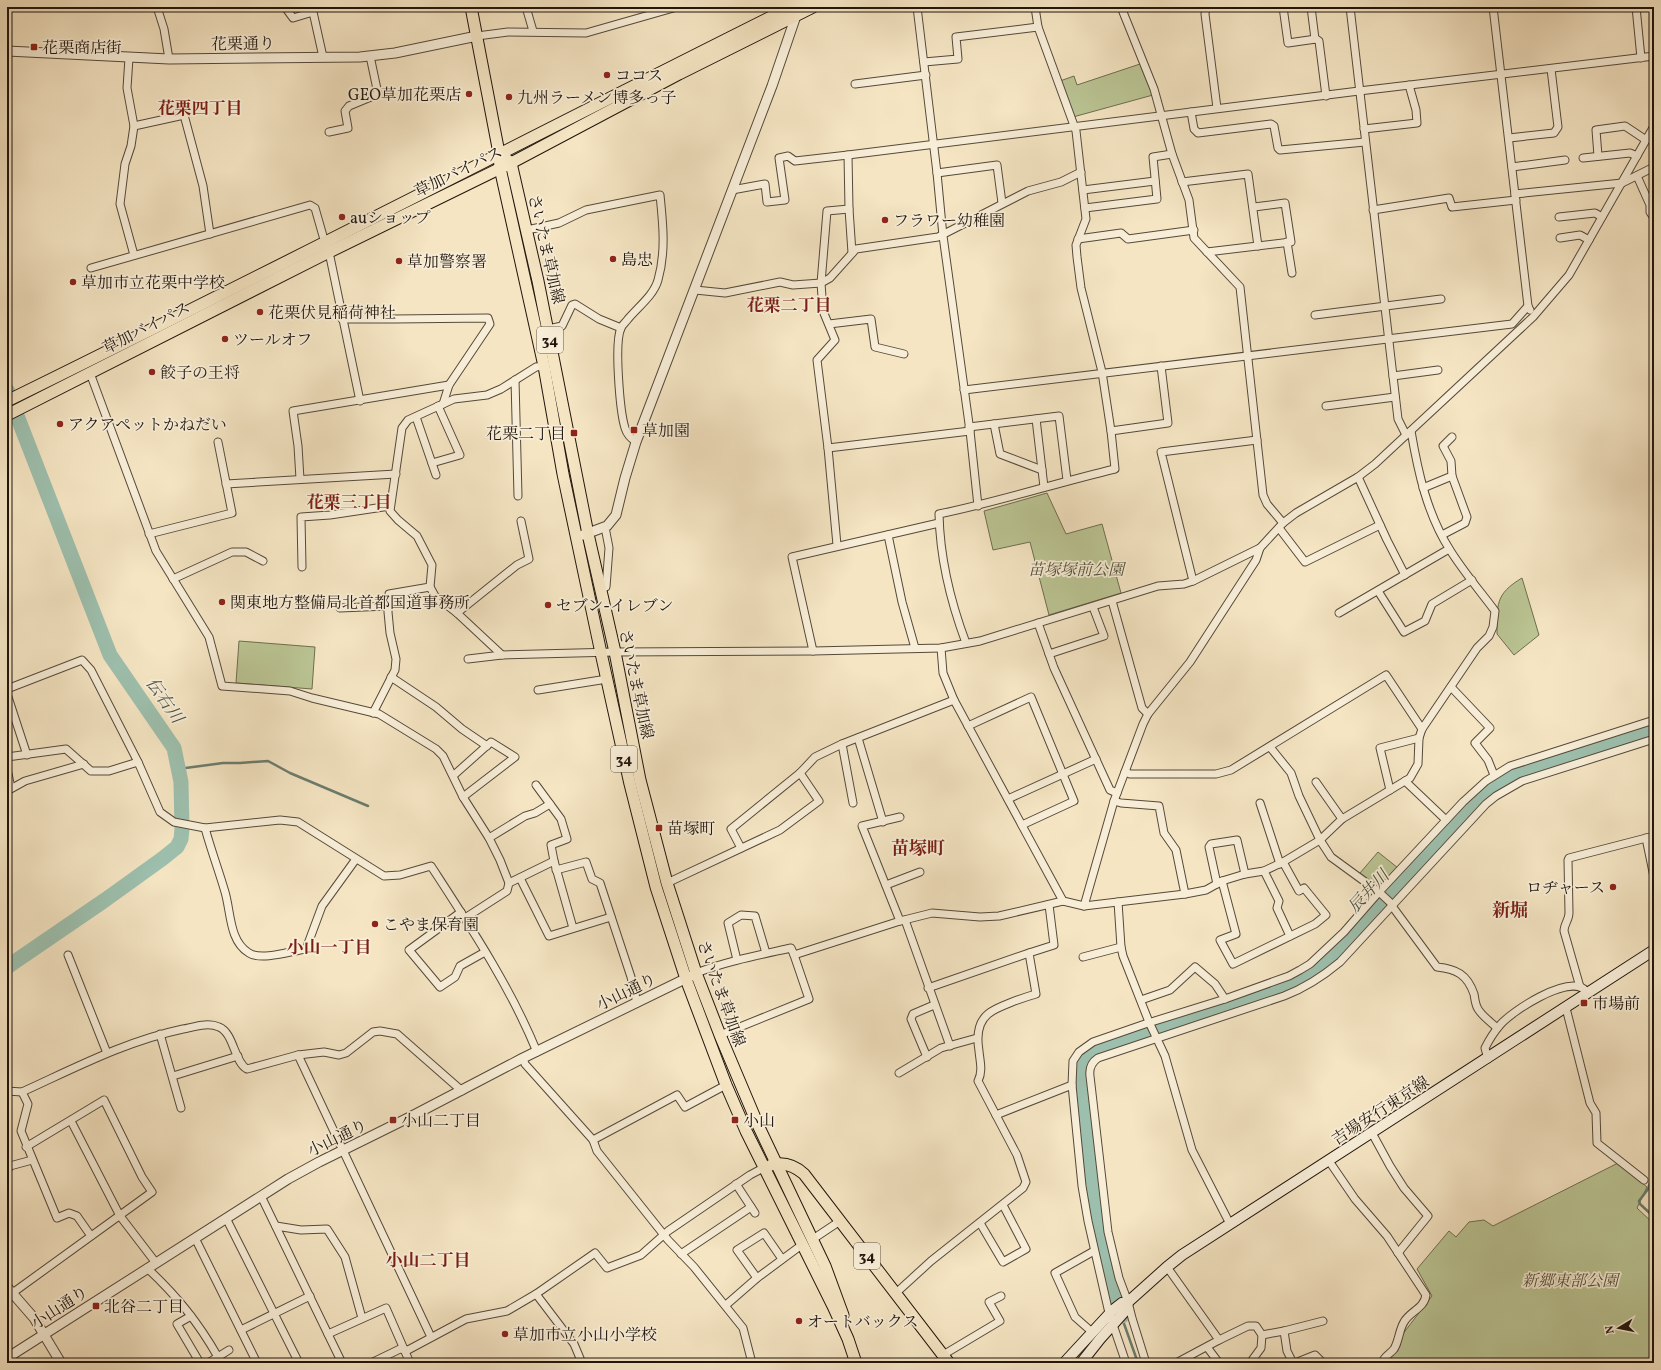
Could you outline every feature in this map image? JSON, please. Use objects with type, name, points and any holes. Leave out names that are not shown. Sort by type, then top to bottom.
[{"type":"main road","name":"さいたま草加線","points":[[471,7],[499,153],[500,168],[544,366],[563,474],[576,536],[601,653],[656,887],[686,979],[726,1085],[765,1167],[808,1242],[841,1308],[848,1339],[856,1363]]},
{"type":"main road","name":"草加バイパス","points":[[7,415],[90,373],[327,247],[499,153],[794,9],[814,7]]},
{"type":"main road","name":"草加バイパス","points":[[12,398],[327,247],[511,163],[679,74],[794,9]]},
{"type":"main road","points":[[499,153],[511,163]]},
{"type":"main road","name":"さいたま草加線","points":[[511,163],[548,329],[588,534],[615,652],[640,780],[667,883],[696,973],[720,1035],[758,1125],[777,1164],[808,1242]]},
{"type":"main road","name":"吉場安行東京線","points":[[1064,1363],[1092,1332],[1113,1317],[1167,1267],[1230,1224],[1566,1008],[1584,990],[1654,950]]},
{"type":"main road","name":"34","points":[[765,1167],[777,1164],[797,1167],[804,1174],[946,1359]]},
{"type":"main road","name":"吉場安行東京線","points":[[1081,1363],[1113,1317]]},
{"type":"street","points":[[157,7],[164,29],[169,59]]},
{"type":"street","points":[[285,7],[293,18],[313,12],[323,57]]},
{"type":"street","points":[[526,7],[533,31]]},
{"type":"street","points":[[477,36],[508,32],[533,31],[586,33],[677,7]]},
{"type":"street","points":[[918,7],[943,236],[978,506]]},
{"type":"street","points":[[966,643],[955,615],[943,557],[938,514],[978,506],[1067,480],[1115,469],[1102,372],[1081,288],[1076,246],[1086,219],[1074,127],[1038,27],[1035,7]]},
{"type":"street","points":[[1121,7],[1154,89],[1160,116],[1189,200],[1194,238],[1240,287],[1263,495],[1267,504],[1305,562],[1380,525]]},
{"type":"street","points":[[1206,7],[1205,14],[1217,108]]},
{"type":"street","points":[[1283,7],[1288,43],[1314,39],[1319,41],[1326,96]]},
{"type":"street","points":[[1310,7],[1314,39]]},
{"type":"street","points":[[794,954],[903,920],[932,913],[980,917],[999,916],[1063,902],[1084,906],[1185,894],[1206,890],[1220,882],[1246,874],[1264,871],[1281,863],[1320,840],[1342,820],[1410,778],[1418,764],[1419,738],[1422,729],[1477,648],[1489,636],[1493,627],[1495,611],[1449,549],[1423,488],[1408,433],[1398,419],[1350,7]]},
{"type":"street","points":[[1493,7],[1528,306],[1532,317]]},
{"type":"street","points":[[1636,7],[1641,58]]},
{"type":"street","points":[[576,536],[588,534],[605,527],[616,515],[636,442],[772,86],[794,9]]},
{"type":"street","points":[[924,62],[958,59],[956,37],[1038,27]]},
{"type":"street","name":"花栗通り","points":[[7,51],[169,59],[370,56],[395,53],[477,36]]},
{"type":"street","points":[[329,132],[348,128],[345,112],[349,106],[378,94],[370,56]]},
{"type":"street","points":[[732,190],[765,184],[767,202],[785,200],[779,158],[788,156],[795,161],[848,155],[1217,108],[1654,56]]},
{"type":"street","points":[[130,58],[127,88],[134,126],[132,146],[125,164],[120,204],[134,255]]},
{"type":"street","points":[[1509,138],[1554,133],[1558,128],[1551,68]]},
{"type":"street","points":[[855,84],[926,75]]},
{"type":"street","points":[[1364,129],[1417,123],[1416,110],[1409,85]]},
{"type":"street","points":[[1191,112],[1194,130],[1198,133],[1270,124],[1274,126],[1278,148],[1280,150],[1365,142]]},
{"type":"street","points":[[134,126],[184,115],[203,186],[210,234]]},
{"type":"street","points":[[1598,156],[1596,130],[1625,126],[1646,140]]},
{"type":"street","points":[[468,659],[502,655],[615,652],[813,651],[941,648],[980,641],[1158,586],[1184,584],[1193,581],[1260,548],[1296,513],[1358,477],[1375,464],[1532,317],[1569,275],[1654,126]]},
{"type":"street","points":[[1583,158],[1630,153],[1637,156]]},
{"type":"street","points":[[1085,208],[1157,199],[1153,157],[1172,154]]},
{"type":"street","points":[[848,155],[849,209],[852,253]]},
{"type":"street","points":[[1512,167],[1565,160]]},
{"type":"street","points":[[937,173],[997,165],[1002,203]]},
{"type":"street","points":[[1373,210],[1449,198],[1452,207],[1622,183],[1654,167]]},
{"type":"street","points":[[694,290],[725,293],[780,282],[793,285],[821,283],[830,278],[856,249],[943,236],[1002,203],[1028,191],[1061,182],[1081,172]]},
{"type":"street","points":[[1182,182],[1248,174],[1254,207],[1258,246]]},
{"type":"street","points":[[1637,176],[1650,205],[1650,212],[1654,218]]},
{"type":"street","points":[[1083,190],[1155,181]]},
{"type":"street","points":[[527,230],[559,223],[586,210],[660,196],[664,234],[661,270],[652,292],[621,328],[618,341],[619,400],[625,429],[636,442]]},
{"type":"street","points":[[1207,252],[1291,242],[1285,203],[1254,207]]},
{"type":"street","points":[[91,268],[310,205],[315,208],[327,247],[360,401]]},
{"type":"street","points":[[837,545],[828,448],[817,360],[835,340],[823,311],[821,283],[828,211],[849,209]]},
{"type":"street","points":[[1559,217],[1595,213],[1602,217]]},
{"type":"street","points":[[1078,239],[1121,233],[1128,239],[1194,230]]},
{"type":"street","points":[[1560,238],[1580,235],[1589,240]]},
{"type":"street","points":[[1287,242],[1292,273]]},
{"type":"street","points":[[1315,315],[1441,299]]},
{"type":"street","points":[[548,329],[562,326],[572,304],[575,304],[599,319],[621,328]]},
{"type":"street","points":[[964,390],[1102,372],[1512,324],[1528,306]]},
{"type":"street","points":[[342,319],[488,318],[490,324],[449,385],[441,405],[460,456],[432,463]]},
{"type":"street","points":[[829,324],[871,319],[875,347],[904,354]]},
{"type":"street","points":[[502,655],[457,613],[435,596],[430,587],[432,565],[417,536],[398,520],[390,511],[390,506],[402,428],[408,420],[454,399],[487,395],[501,389],[536,367],[544,366]]},
{"type":"street","points":[[1111,431],[1168,423],[1161,366]]},
{"type":"street","points":[[1393,376],[1438,370]]},
{"type":"street","points":[[90,373],[156,551],[209,637],[222,686],[290,691],[379,714],[436,749],[443,756],[454,775],[463,796],[489,838],[510,883]]},
{"type":"street","points":[[515,380],[518,496]]},
{"type":"street","points":[[300,479],[293,411],[449,385]]},
{"type":"street","points":[[1326,406],[1396,397]]},
{"type":"street","points":[[828,448],[1059,416],[1067,480]]},
{"type":"street","points":[[416,417],[436,475]]},
{"type":"street","points":[[1036,419],[1044,487]]},
{"type":"street","points":[[994,424],[1000,454],[1042,470]]},
{"type":"street","points":[[1442,535],[1465,523],[1467,517],[1452,476],[1451,461],[1443,446],[1452,438]]},
{"type":"street","points":[[1193,581],[1161,452],[1257,440]]},
{"type":"street","points":[[149,534],[232,512],[218,442]]},
{"type":"street","points":[[226,484],[396,474]]},
{"type":"street","points":[[1423,488],[1452,476]]},
{"type":"street","points":[[1358,477],[1405,575]]},
{"type":"street","points":[[302,567],[301,517],[330,515],[390,506]]},
{"type":"street","points":[[457,613],[517,565],[529,559],[521,521]]},
{"type":"street","points":[[813,651],[792,557],[837,545],[939,524]]},
{"type":"street","points":[[600,589],[606,587],[609,548],[605,527]]},
{"type":"street","points":[[888,535],[902,602],[915,648]]},
{"type":"street","points":[[1084,906],[1114,801],[1137,738],[1148,714],[1190,662],[1256,560],[1260,548]]},
{"type":"street","points":[[1338,613],[1449,549]]},
{"type":"street","points":[[173,579],[232,552],[246,552],[263,561]]},
{"type":"street","points":[[1378,591],[1404,632],[1425,621],[1432,604],[1472,580]]},
{"type":"street","points":[[373,713],[395,670],[396,659],[390,633],[388,606],[389,594],[430,587]]},
{"type":"street","points":[[1112,600],[1142,708],[1148,714]]},
{"type":"street","points":[[340,608],[388,606]]},
{"type":"street","points":[[1049,654],[1104,636],[1094,607]]},
{"type":"street","points":[[1038,623],[1049,654],[1110,790],[1117,793]]},
{"type":"street","points":[[941,648],[942,673],[954,700],[1063,902]]},
{"type":"street","points":[[7,689],[82,660],[91,670],[138,762],[160,812],[175,822],[205,828],[280,820],[298,822],[384,876],[400,876],[431,866],[463,915],[518,1009],[537,1052]]},
{"type":"street","points":[[1125,772],[1130,774],[1216,774],[1231,770],[1386,675],[1422,729]]},
{"type":"street","points":[[391,677],[436,707],[462,729],[487,746]]},
{"type":"street","points":[[538,690],[607,679]]},
{"type":"street","points":[[1451,687],[1490,728],[1474,743],[1488,760],[1494,775]]},
{"type":"street","points":[[7,694],[27,755]]},
{"type":"street","points":[[968,726],[1031,697],[1074,801],[1022,825]]},
{"type":"street","points":[[742,848],[731,829],[800,773],[815,756],[954,700]]},
{"type":"street","points":[[1126,1363],[1094,1251],[1082,1186],[1072,1085],[1073,1061],[1079,1052],[1086,1046],[1289,976],[1310,964],[1344,932],[1379,892],[1479,786],[1494,775],[1510,766],[1532,758],[1654,720]]},
{"type":"street","points":[[858,738],[882,822]]},
{"type":"street","points":[[1390,790],[1380,748],[1419,738]]},
{"type":"street","points":[[1146,1363],[1134,1324],[1126,1305],[1104,1211],[1090,1069],[1093,1063],[1098,1058],[1306,987],[1340,962],[1486,804],[1504,790],[1533,776],[1654,740]]},
{"type":"street","points":[[454,775],[491,742],[515,757],[463,796]]},
{"type":"street","points":[[842,744],[846,785],[853,803]]},
{"type":"street","points":[[1270,747],[1291,773],[1298,796],[1320,840],[1331,857],[1379,892],[1392,905],[1437,967],[1451,968],[1459,972],[1472,989],[1477,1007],[1481,1014],[1497,1028]]},
{"type":"street","points":[[7,757],[66,749],[91,771],[108,771],[138,762]]},
{"type":"street","points":[[1008,799],[1096,759]]},
{"type":"street","points":[[7,769],[9,790],[25,781],[84,764]]},
{"type":"street","points":[[667,883],[780,830],[819,801],[800,773]]},
{"type":"street","points":[[1405,781],[1446,820]]},
{"type":"street","points":[[1316,782],[1342,820]]},
{"type":"street","points":[[536,785],[561,819],[568,839],[551,845],[556,870],[573,928]]},
{"type":"street","points":[[1114,801],[1120,803],[1160,806],[1164,833],[1176,850],[1185,894]]},
{"type":"street","points":[[1246,874],[1237,840],[1211,844],[1209,847],[1236,934],[1220,940],[1233,964],[1315,924],[1326,916],[1304,888],[1299,890],[1281,863],[1260,803]]},
{"type":"street","points":[[489,838],[525,816],[535,813],[550,804]]},
{"type":"street","points":[[900,817],[862,826],[886,886],[903,920],[950,1046]]},
{"type":"street","points":[[205,828],[226,893],[232,924],[238,942],[249,954],[263,956],[306,949],[322,906],[356,859]]},
{"type":"street","points":[[1584,990],[1564,931],[1564,927],[1569,918],[1568,860],[1569,858],[1654,836]]},
{"type":"street","points":[[1646,838],[1654,877]]},
{"type":"street","points":[[485,952],[460,966],[455,977],[440,987],[409,950],[463,915],[507,891],[510,883],[554,861]]},
{"type":"street","points":[[556,870],[586,862],[592,879],[600,882],[610,917],[631,977],[637,1003]]},
{"type":"street","points":[[1264,871],[1279,901],[1277,908],[1290,936]]},
{"type":"street","points":[[886,886],[920,872]]},
{"type":"street","points":[[520,878],[549,936],[610,917]]},
{"type":"street","points":[[1118,902],[1123,956],[1165,1056],[1192,1150],[1230,1224]]},
{"type":"street","points":[[928,988],[1054,945],[1049,905]]},
{"type":"street","points":[[738,960],[728,923],[741,915],[755,916],[766,953]]},
{"type":"street","points":[[1083,957],[1121,947]]},
{"type":"street","points":[[696,973],[738,960],[791,948],[794,954],[809,999],[720,1035]]},
{"type":"street","points":[[896,1293],[932,1261],[1024,1188],[1026,1182],[1017,1155],[978,1081],[982,1074],[977,1038],[981,1024],[988,1014],[1017,1000],[1036,994],[1029,953]]},
{"type":"street","points":[[68,955],[107,1053]]},
{"type":"street","points":[[1141,1000],[1170,990],[1195,967],[1215,984],[1225,999]]},
{"type":"street","name":"小山通り","points":[[7,1358],[288,1179],[462,1091],[523,1058],[696,973]]},
{"type":"street","points":[[1488,1058],[1485,1048],[1497,1028],[1515,1012],[1534,999],[1550,991],[1569,987],[1584,990]]},
{"type":"street","points":[[926,1057],[911,1019],[913,1014],[934,1005]]},
{"type":"street","points":[[1566,1008],[1590,1103],[1596,1113],[1597,1143],[1644,1180]]},
{"type":"street","points":[[7,1091],[22,1092],[107,1053],[160,1034],[203,1025],[219,1027],[225,1031],[242,1064],[247,1069],[298,1056],[324,1052],[339,1055],[346,1054],[373,1032],[390,1032],[397,1034],[462,1091]]},
{"type":"street","points":[[160,1034],[181,1108]]},
{"type":"street","points":[[899,1073],[941,1048],[977,1038]]},
{"type":"street","points":[[173,1076],[238,1056]]},
{"type":"street","points":[[298,1056],[344,1150],[431,1337]]},
{"type":"street","points":[[523,1058],[525,1064],[593,1140],[597,1151],[664,1235],[694,1267],[726,1305],[743,1328],[752,1363]]},
{"type":"street","points":[[593,1140],[677,1095],[685,1107],[726,1085]]},
{"type":"street","points":[[996,1115],[1072,1085]]},
{"type":"street","points":[[22,1092],[28,1104],[21,1131],[26,1147],[57,1218],[69,1213],[77,1216],[91,1236]]},
{"type":"street","points":[[26,1147],[71,1122],[104,1100],[142,1177],[152,1192],[120,1216],[9,1292],[34,1318],[61,1363]]},
{"type":"street","points":[[71,1122],[120,1216],[156,1263]]},
{"type":"street","points":[[1372,1133],[1404,1188],[1428,1216],[1398,1254]]},
{"type":"street","points":[[7,1170],[10,1166],[32,1160]]},
{"type":"street","points":[[1329,1161],[1355,1199],[1387,1236],[1426,1296],[1425,1300],[1417,1310],[1404,1322],[1394,1348],[1383,1358],[1382,1363]]},
{"type":"street","points":[[371,1363],[400,1349],[408,1350],[466,1319],[507,1311],[536,1294],[595,1253],[607,1268],[641,1255],[668,1230],[736,1184],[765,1167]]},
{"type":"street","points":[[681,1254],[753,1210],[736,1184]]},
{"type":"street","points":[[261,1196],[342,1363]]},
{"type":"street","points":[[980,1223],[1003,1262],[1026,1249],[1003,1205]]},
{"type":"street","points":[[226,1218],[299,1363]]},
{"type":"street","points":[[726,1305],[782,1259],[840,1221]]},
{"type":"street","points":[[276,1226],[301,1230],[327,1229],[345,1256],[362,1318]]},
{"type":"street","points":[[757,1278],[737,1250],[764,1233],[782,1259]]},
{"type":"street","points":[[196,1238],[257,1363]]},
{"type":"street","points":[[1092,1332],[1075,1317],[1056,1273],[1094,1251]]},
{"type":"street","points":[[1167,1267],[1219,1340]]},
{"type":"street","points":[[147,1268],[169,1288],[202,1330],[218,1357]]},
{"type":"street","points":[[536,1294],[574,1344],[582,1363]]},
{"type":"street","points":[[241,1330],[310,1296]]},
{"type":"street","points":[[946,1359],[1000,1321],[989,1302],[1001,1296]]},
{"type":"street","points":[[328,1334],[386,1308],[410,1363]]},
{"type":"street","points":[[191,1316],[177,1324],[200,1363]]},
{"type":"street","points":[[1262,1335],[1323,1321]]},
{"type":"street","points":[[1176,1363],[1248,1326],[1256,1326],[1262,1335],[1261,1348],[1250,1363]]},
{"type":"street","points":[[1284,1331],[1287,1351],[1297,1363],[1315,1355],[1324,1363]]},
{"type":"street","points":[[1207,1347],[1219,1363]]},
{"type":"street","points":[[208,1363],[229,1350]]},
{"type":"green space","points":[[1140,64],[1153,95],[1073,117],[1060,81],[1074,76],[1077,85]]},
{"type":"green space","points":[[535,291],[579,509],[577,510],[575,507],[536,310]]},
{"type":"green space","name":"苗塚塚前公園","points":[[1047,493],[1066,534],[1102,524],[1121,593],[1049,615],[1030,542],[993,550],[984,511]]},
{"type":"green space","points":[[1522,578],[1539,635],[1514,655],[1497,634],[1497,615],[1499,601],[1502,595],[1507,589]]},
{"type":"green space","points":[[239,641],[315,647],[312,689],[236,683]]},
{"type":"green space","points":[[1378,852],[1398,868],[1381,886],[1377,887],[1360,873]]},
{"type":"green space","name":"新郷東部公園","points":[[1618,1163],[1647,1187],[1637,1208],[1654,1224],[1654,1363],[1385,1363],[1386,1358],[1400,1346],[1402,1335],[1432,1296],[1417,1269],[1449,1231],[1456,1237],[1469,1222],[1484,1220],[1493,1226]]},
{"type":"waterway","name":"伝右川","points":[[7,390],[110,655],[174,748],[181,782],[182,829],[181,839],[177,847],[162,859],[7,967]]},
{"type":"waterway","name":"辰井川","points":[[1122,1316],[1105,1259],[1096,1210],[1080,1073],[1082,1061],[1086,1055],[1294,983],[1314,972],[1340,950],[1487,790],[1504,779],[1524,770],[1654,731]]},
{"type":"waterway","points":[[178,769],[223,763],[268,761],[290,773],[368,806]]},
{"type":"waterway","points":[[1654,1171],[1648,1189],[1639,1201],[1640,1204],[1654,1217]]},
{"type":"waterway","points":[[1122,1318],[1138,1363]]},
{"type":"place","name":"花栗商店街","points":[[34,47]]},
{"type":"place","name":"ココス","points":[[607,75]]},
{"type":"place","name":"GEO草加花栗店","points":[[469,94]]},
{"type":"place","name":"九州ラーメン博多っ子","points":[[509,97]]},
{"type":"place","name":"auショップ","points":[[342,217]]},
{"type":"place","name":"フラワー幼稚園","points":[[885,220]]},
{"type":"place","name":"島忠","points":[[613,259]]},
{"type":"place","name":"草加警察署","points":[[399,261]]},
{"type":"place","name":"草加市立花栗中学校","points":[[73,282]]},
{"type":"place","name":"花栗伏見稲荷神社","points":[[260,312]]},
{"type":"place","name":"ツールオフ","points":[[225,339]]},
{"type":"place","name":"餃子の王将","points":[[152,372]]},
{"type":"place","name":"アクアペットかねだい","points":[[60,424]]},
{"type":"place","name":"草加園","points":[[634,430]]},
{"type":"place","name":"花栗二丁目","points":[[574,433]]},
{"type":"place","name":"関東地方整備局北首都国道事務所","points":[[222,602]]},
{"type":"place","name":"セブン-イレブン","points":[[548,605]]},
{"type":"place","name":"苗塚町","points":[[659,828]]},
{"type":"place","name":"ロヂャース","points":[[1613,887]]},
{"type":"place","name":"こやま保育園","points":[[375,924]]},
{"type":"place","name":"市場前","points":[[1584,1003]]},
{"type":"place","name":"小山二丁目","points":[[393,1120]]},
{"type":"place","name":"小山","points":[[735,1120]]},
{"type":"place","name":"北谷二丁目","points":[[96,1306]]},
{"type":"place","name":"オートバックス","points":[[799,1321]]},
{"type":"place","name":"草加市立小山小学校","points":[[505,1334]]},
{"type":"district","name":"花栗四丁目","points":[[200,108]]},
{"type":"district","name":"花栗二丁目","points":[[789,305]]},
{"type":"district","name":"花栗三丁目","points":[[349,502]]},
{"type":"district","name":"苗塚町","points":[[918,848]]},
{"type":"district","name":"新堀","points":[[1510,910]]},
{"type":"district","name":"小山一丁目","points":[[329,947]]},
{"type":"district","name":"小山二丁目","points":[[428,1260]]}]
